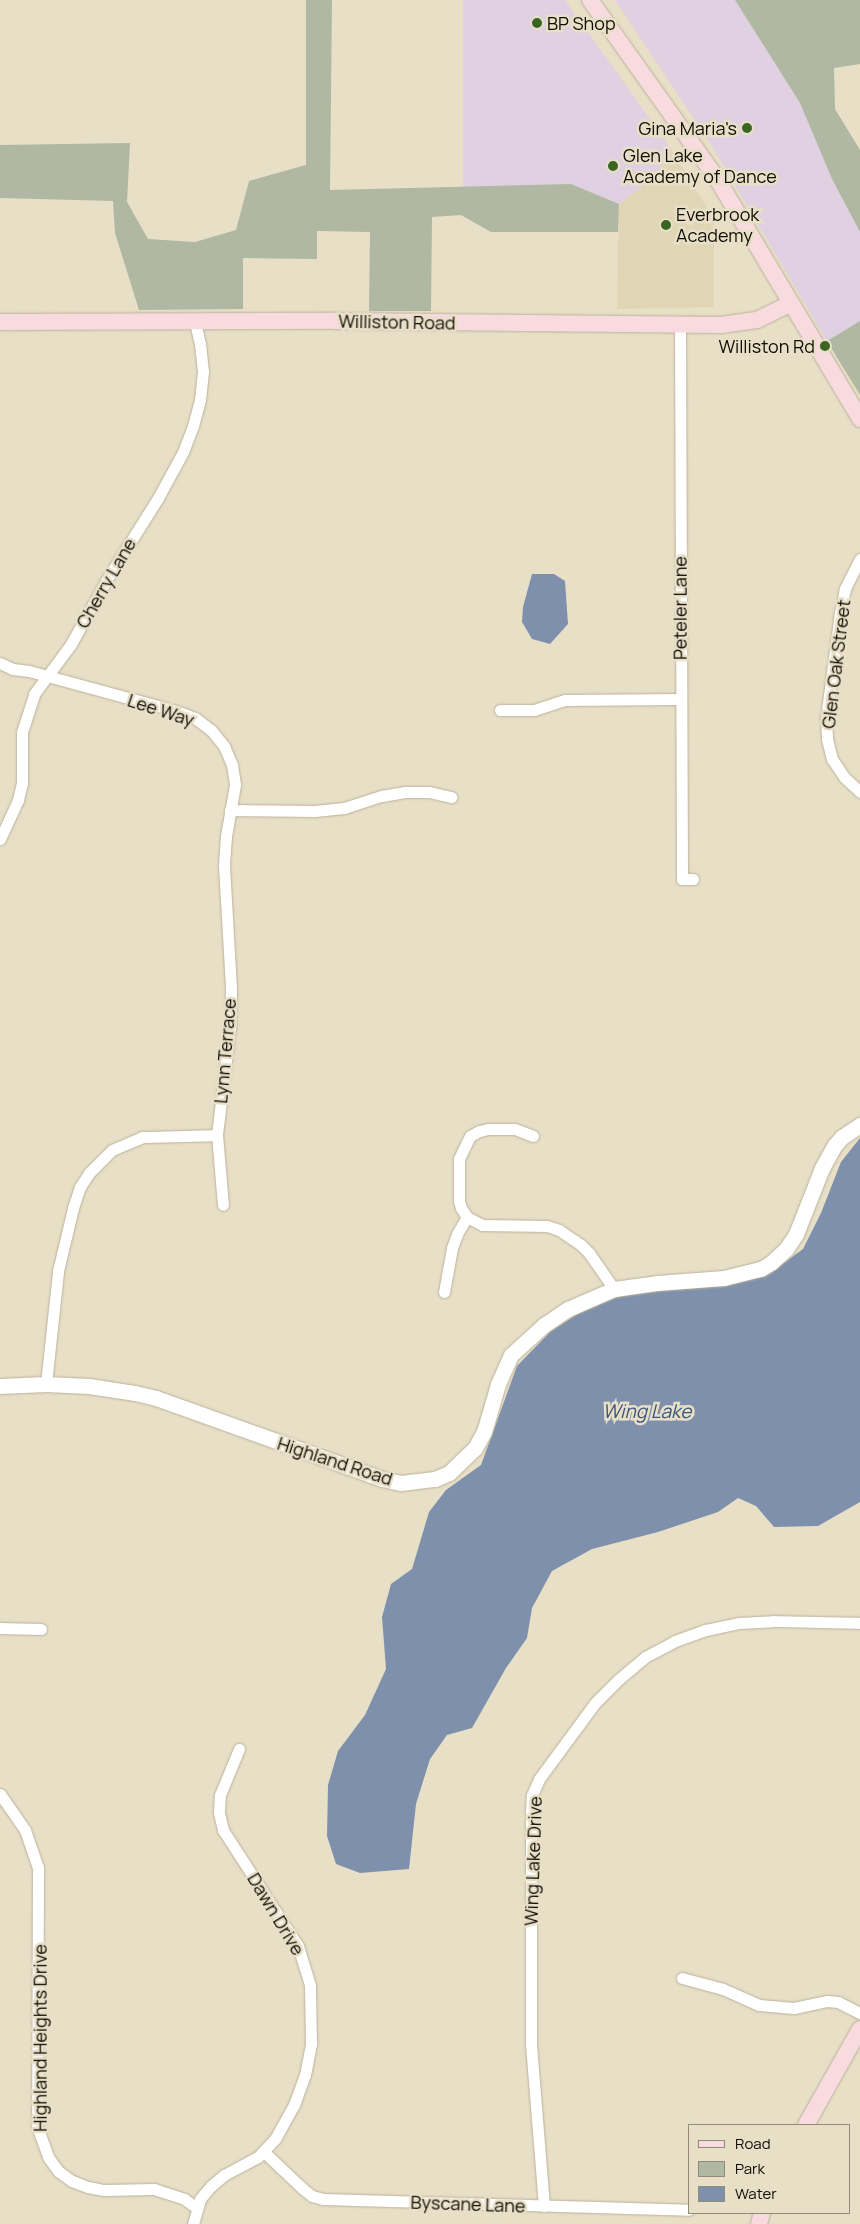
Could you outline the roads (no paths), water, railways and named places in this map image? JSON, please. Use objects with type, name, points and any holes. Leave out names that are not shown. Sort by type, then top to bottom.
[{"type":"main road","points":[[590,0],[698,149],[860,419]]},
{"type":"main road","points":[[603,0],[604,21]]},
{"type":"main road","name":"Williston Road","points":[[0,322],[195,323],[335,321],[680,326],[721,325],[757,320],[790,304]]},
{"type":"main road","points":[[807,2124],[860,2029]]},
{"type":"street","name":"Cherry Lane","points":[[0,839],[18,800],[22,783],[21,749],[26,716],[34,694],[71,644],[183,452],[194,426],[201,390],[201,353],[195,323]]},
{"type":"street","name":"Peteler Lane","points":[[680,326],[682,879],[693,879]]},
{"type":"street","name":"Glen Oak Street","points":[[860,559],[845,589],[840,612],[826,718],[827,739],[832,759],[844,777],[860,792]]},
{"type":"street","name":"Lee Way","points":[[0,663],[13,669],[176,711],[195,718],[206,726],[224,746],[232,765],[235,785],[230,810],[224,866]]},
{"type":"street","points":[[500,710],[534,710],[566,700],[680,699]]},
{"type":"street","points":[[230,810],[315,811],[344,808],[382,796],[405,792],[429,792],[451,797]]},
{"type":"street","name":"Lynn Terrace","points":[[223,1205],[217,1135],[230,1027],[231,988],[224,866]]},
{"type":"street","name":"Highland Road","points":[[0,1386],[46,1384],[89,1386],[156,1398],[382,1479],[401,1483],[434,1479],[449,1472],[475,1448],[484,1432],[504,1370],[511,1355],[521,1344],[568,1309],[614,1289],[657,1283],[724,1278],[761,1269],[772,1262],[786,1249],[796,1234],[822,1168],[835,1146],[842,1137],[860,1125]]},
{"type":"street","points":[[533,1136],[515,1129],[488,1129],[479,1130],[470,1136],[459,1159],[459,1201],[467,1217],[482,1225],[547,1226],[559,1230],[584,1249],[604,1272],[614,1289]]},
{"type":"street","points":[[46,1384],[58,1271],[73,1208],[80,1187],[88,1173],[112,1150],[142,1137],[217,1135]]},
{"type":"street","points":[[444,1292],[456,1234],[467,1217]]},
{"type":"street","name":"Wing Lake Drive","points":[[544,2206],[530,2017],[531,1812],[532,1795],[538,1779],[595,1703],[619,1679],[645,1657],[675,1642],[706,1630],[740,1623],[773,1621],[860,1623]]},
{"type":"street","points":[[0,1628],[40,1629]]},
{"type":"street","name":"Dawn Drive","points":[[193,2224],[196,2208],[211,2186],[264,2152],[275,2139],[294,2105],[305,2075],[311,2043],[310,1985],[298,1946],[223,1830],[219,1812],[220,1795],[239,1749]]},
{"type":"street","name":"Highland Heights Drive","points":[[0,1794],[25,1830],[38,1867],[37,2126],[48,2157],[58,2171],[72,2181],[88,2187],[104,2190],[154,2189],[184,2199],[196,2208]]},
{"type":"street","points":[[682,1978],[723,1989],[759,2005],[794,2008],[827,2001],[838,2002],[860,2013]]},
{"type":"street","name":"Byscane Lane","points":[[264,2152],[312,2196],[323,2199],[688,2210]]},
{"type":"water","points":[[532,574],[554,574],[565,581],[568,624],[550,644],[532,639],[522,622],[523,607]]},
{"type":"water","name":"Wing Lake","points":[[860,1138],[860,1502],[818,1526],[774,1527],[756,1506],[738,1498],[718,1512],[658,1532],[592,1549],[552,1571],[532,1608],[527,1638],[506,1668],[472,1728],[447,1735],[430,1759],[416,1804],[409,1869],[360,1873],[336,1864],[327,1836],[328,1785],[338,1751],[365,1715],[386,1669],[382,1617],[391,1584],[412,1569],[429,1512],[446,1490],[481,1465],[517,1366],[550,1332],[582,1311],[613,1298],[657,1290],[735,1283],[769,1274],[803,1249],[821,1213],[841,1162]]},
{"type":"place","name":"BP Shop","points":[[537,23]]},
{"type":"place","name":"Gina Maria's","points":[[747,128]]},
{"type":"place","name":"Glen Lake Academy of Dance","points":[[613,166]]},
{"type":"place","name":"Everbrook Academy","points":[[666,225]]},
{"type":"place","name":"Williston Rd","points":[[825,346]]}]
